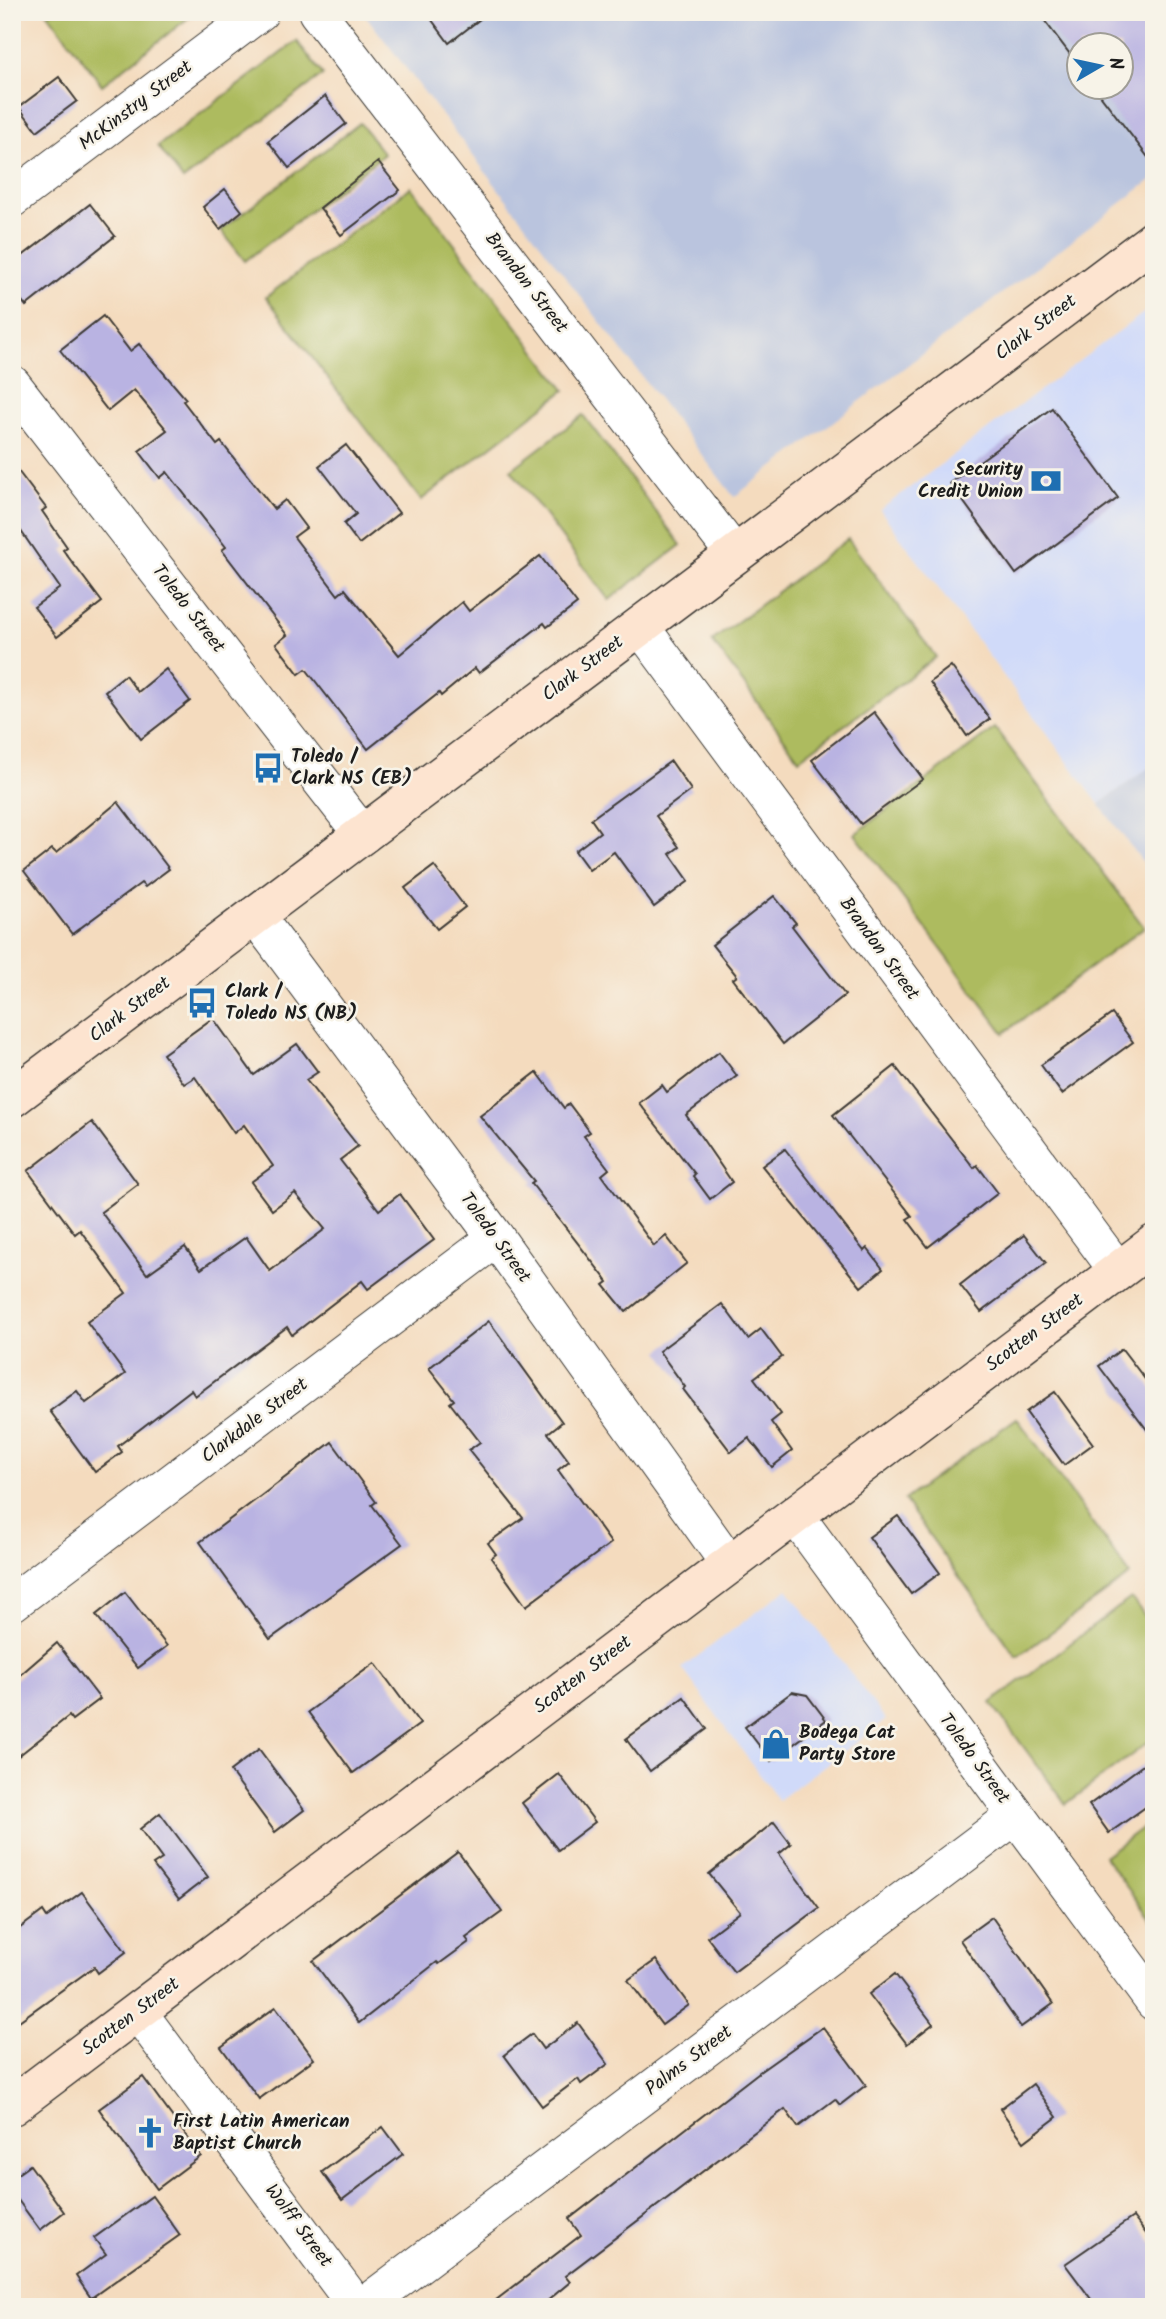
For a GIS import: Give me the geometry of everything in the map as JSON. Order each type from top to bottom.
[{"type":"street","name":"McKinstry Street","points":[[12,199],[260,12]]},
{"type":"street","name":"Brandon Street","points":[[317,12],[735,555]]},
{"type":"street","name":"Clark Street","points":[[12,1098],[1154,240]]},
{"type":"street","name":"Toledo Street","points":[[12,384],[363,835]]},
{"type":"street","name":"Brandon Street","points":[[640,626],[1118,1271]]},
{"type":"street","name":"Toledo Street","points":[[255,915],[496,1238],[730,1565]]},
{"type":"street","name":"Clarkdale Street","points":[[12,1603],[496,1238]]},
{"type":"street","name":"Scotten Street","points":[[12,2106],[1154,1244]]},
{"type":"street","name":"Toledo Street","points":[[795,1515],[1154,2002]]},
{"type":"street","name":"Palms Street","points":[[360,2307],[1016,1815]]},
{"type":"street","name":"Wolff Street","points":[[138,2012],[360,2307]]},
{"type":"shaded area","points":[[363,12],[1154,12],[1154,178],[734,497]]},
{"type":"shaded area","points":[[1154,305],[1154,764],[1099,804],[880,510]]},
{"type":"shaded area","points":[[1154,764],[1154,877],[1099,804]]},
{"type":"shaded area","points":[[787,1589],[886,1720],[778,1800],[682,1668]]},
{"type":"green space","points":[[47,12],[196,12],[102,85]]},
{"type":"green space","points":[[297,41],[323,75],[183,180],[158,146]]},
{"type":"green space","points":[[360,123],[384,154],[245,261],[221,230]]},
{"type":"green space","points":[[411,187],[565,390],[421,500],[266,297]]},
{"type":"green space","points":[[583,415],[681,545],[609,600],[511,470]]},
{"type":"green space","points":[[848,539],[936,657],[799,759],[712,641]]},
{"type":"green space","points":[[995,728],[1144,927],[1004,1033],[855,834]]},
{"type":"green space","points":[[1017,1418],[1130,1575],[1017,1657],[904,1500]]},
{"type":"green space","points":[[1131,1598],[1154,1628],[1154,1738],[1066,1804],[991,1703]]},
{"type":"green space","points":[[1154,1819],[1154,1924],[1104,1856]]},
{"type":"building","points":[[426,12],[489,12],[449,43]]},
{"type":"building","points":[[1038,12],[1154,12],[1154,165],[1106,102],[1134,102],[1134,32],[1064,32],[1064,46]]},
{"type":"building","points":[[59,77],[77,101],[37,131],[19,107]]},
{"type":"building","points":[[325,96],[346,124],[289,168],[268,141]]},
{"type":"building","points":[[378,162],[400,190],[341,235],[320,208]]},
{"type":"building","points":[[225,189],[242,211],[220,229],[203,207]]},
{"type":"building","points":[[90,204],[115,236],[26,306],[12,288],[12,264]]},
{"type":"building","points":[[103,316],[130,351],[139,344],[186,399],[183,401],[217,445],[221,442],[274,509],[285,500],[306,528],[294,537],[338,595],[345,589],[399,655],[462,602],[469,611],[540,556],[577,604],[547,627],[544,623],[479,673],[475,668],[368,749],[306,669],[299,674],[276,644],[287,635],[222,550],[226,547],[167,472],[160,478],[139,451],[167,430],[134,390],[108,411],[60,350]]},
{"type":"building","points":[[1052,408],[1118,498],[1016,574],[950,483]]},
{"type":"building","points":[[346,445],[399,513],[359,544],[344,524],[356,514],[319,466]]},
{"type":"building","points":[[12,463],[46,508],[42,511],[67,547],[63,550],[102,602],[57,637],[34,607],[60,588],[12,518]]},
{"type":"building","points":[[951,666],[990,719],[967,736],[930,682]]},
{"type":"building","points":[[166,669],[190,701],[141,739],[105,691],[125,675],[138,692]]},
{"type":"building","points":[[874,712],[923,779],[861,824],[812,760]]},
{"type":"building","points":[[671,761],[691,790],[656,816],[679,847],[670,854],[689,881],[654,907],[614,852],[589,870],[575,851],[600,832],[591,819]]},
{"type":"building","points":[[118,802],[169,869],[145,887],[141,883],[72,934],[24,871],[52,849],[56,853]]},
{"type":"building","points":[[434,866],[465,907],[437,929],[405,888]]},
{"type":"building","points":[[774,896],[796,923],[792,926],[845,995],[783,1044],[733,979],[737,976],[712,945]]},
{"type":"building","points":[[1112,1014],[1133,1042],[1062,1094],[1041,1065]]},
{"type":"building","points":[[213,1018],[254,1075],[297,1044],[318,1072],[306,1080],[358,1146],[340,1160],[379,1210],[400,1194],[434,1240],[368,1289],[362,1281],[292,1335],[287,1327],[195,1396],[191,1390],[118,1446],[122,1452],[95,1472],[50,1411],[77,1391],[86,1403],[125,1374],[87,1322],[126,1293],[80,1230],[75,1234],[28,1171],[92,1122],[138,1184],[101,1212],[147,1274],[185,1247],[201,1269],[246,1237],[270,1271],[325,1229],[295,1193],[272,1210],[251,1182],[273,1166],[244,1125],[234,1133],[195,1077],[184,1084],[163,1054]]},
{"type":"building","points":[[719,1052],[737,1076],[686,1115],[732,1182],[710,1199],[693,1176],[695,1174],[639,1103],[662,1085],[667,1092]]},
{"type":"building","points":[[895,1066],[974,1168],[977,1165],[998,1193],[928,1247],[907,1219],[912,1216],[833,1115]]},
{"type":"building","points":[[537,1072],[564,1108],[569,1104],[590,1132],[584,1136],[609,1169],[602,1175],[654,1246],[666,1236],[687,1263],[626,1312],[604,1285],[608,1282],[531,1183],[534,1181],[480,1116]]},
{"type":"building","points":[[785,1149],[864,1251],[867,1248],[883,1269],[861,1287],[762,1166]]},
{"type":"building","points":[[1024,1235],[1046,1263],[981,1312],[960,1285]]},
{"type":"building","points":[[722,1304],[748,1339],[761,1329],[782,1357],[754,1378],[781,1414],[771,1422],[792,1451],[772,1467],[749,1438],[731,1452],[683,1389],[685,1387],[659,1351]]},
{"type":"building","points":[[489,1321],[562,1422],[548,1433],[569,1461],[558,1470],[611,1543],[526,1606],[491,1558],[496,1554],[488,1543],[523,1518],[469,1450],[480,1442],[450,1403],[454,1400],[429,1368]]},
{"type":"building","points":[[1122,1349],[1154,1391],[1154,1439],[1099,1366]]},
{"type":"building","points":[[1055,1392],[1093,1444],[1064,1465],[1026,1412]]},
{"type":"building","points":[[332,1442],[376,1502],[372,1505],[402,1544],[270,1639],[200,1542]]},
{"type":"building","points":[[898,1516],[940,1573],[911,1594],[869,1537]]},
{"type":"building","points":[[125,1592],[167,1646],[138,1668],[96,1615]]},
{"type":"building","points":[[57,1643],[100,1699],[72,1720],[69,1716],[12,1761],[12,1682]]},
{"type":"building","points":[[375,1663],[420,1724],[353,1773],[308,1712]]},
{"type":"building","name":"Bodega Cat Party Store","points":[[792,1692],[807,1695],[826,1720],[771,1761],[745,1727]]},
{"type":"building","points":[[684,1697],[707,1729],[650,1771],[626,1739]]},
{"type":"building","points":[[259,1749],[304,1810],[275,1832],[230,1771]]},
{"type":"building","points":[[1154,1757],[1154,1801],[1109,1833],[1089,1805]]},
{"type":"building","points":[[559,1774],[595,1822],[558,1850],[522,1803]]},
{"type":"building","points":[[160,1813],[208,1877],[179,1899],[153,1865],[162,1859],[140,1829]]},
{"type":"building","points":[[774,1822],[791,1844],[779,1854],[819,1908],[734,1972],[707,1937],[740,1912],[709,1874]]},
{"type":"building","points":[[458,1852],[502,1912],[466,1938],[469,1942],[439,1964],[437,1962],[359,2023],[313,1961]]},
{"type":"building","points":[[82,1892],[126,1952],[98,1973],[94,1967],[12,2026],[12,1934],[43,1911],[47,1917]]},
{"type":"building","points":[[992,1917],[1053,2004],[1021,2027],[960,1940]]},
{"type":"building","points":[[656,1960],[689,2005],[662,2025],[628,1980]]},
{"type":"building","points":[[895,1974],[933,2024],[907,2044],[869,1994]]},
{"type":"building","points":[[276,2007],[314,2059],[259,2099],[221,2047]]},
{"type":"building","points":[[578,2023],[608,2064],[581,2084],[578,2079],[542,2106],[504,2055],[532,2034],[543,2049]]},
{"type":"building","points":[[823,2027],[866,2085],[840,2105],[835,2099],[798,2127],[785,2109],[565,2276],[570,2282],[540,2307],[487,2307],[581,2235],[569,2219],[758,2073]]},
{"type":"building","name":"First Latin American Baptist Church","points":[[143,2077],[201,2156],[157,2189],[99,2109]]},
{"type":"building","points":[[1033,2084],[1057,2117],[1024,2142],[1000,2109]]},
{"type":"building","points":[[383,2127],[403,2154],[342,2200],[322,2172]]},
{"type":"building","points":[[30,2165],[64,2212],[40,2230],[12,2192],[12,2178]]},
{"type":"building","points":[[152,2196],[180,2235],[91,2298],[76,2276],[106,2254],[94,2238]]},
{"type":"building","points":[[1133,2217],[1154,2244],[1154,2307],[1097,2307],[1065,2264]]},
{"type":"place","name":"Security Credit Union","points":[[1046,481]]},
{"type":"place","name":"Toledo / Clark NS (EB)","points":[[268,768]]},
{"type":"place","name":"Clark / Toledo NS (NB)","points":[[202,1003]]},
{"type":"place","name":"Bodega Cat Party Store","points":[[776,1744]]},
{"type":"place","name":"First Latin American Baptist Church","points":[[150,2133]]}]
